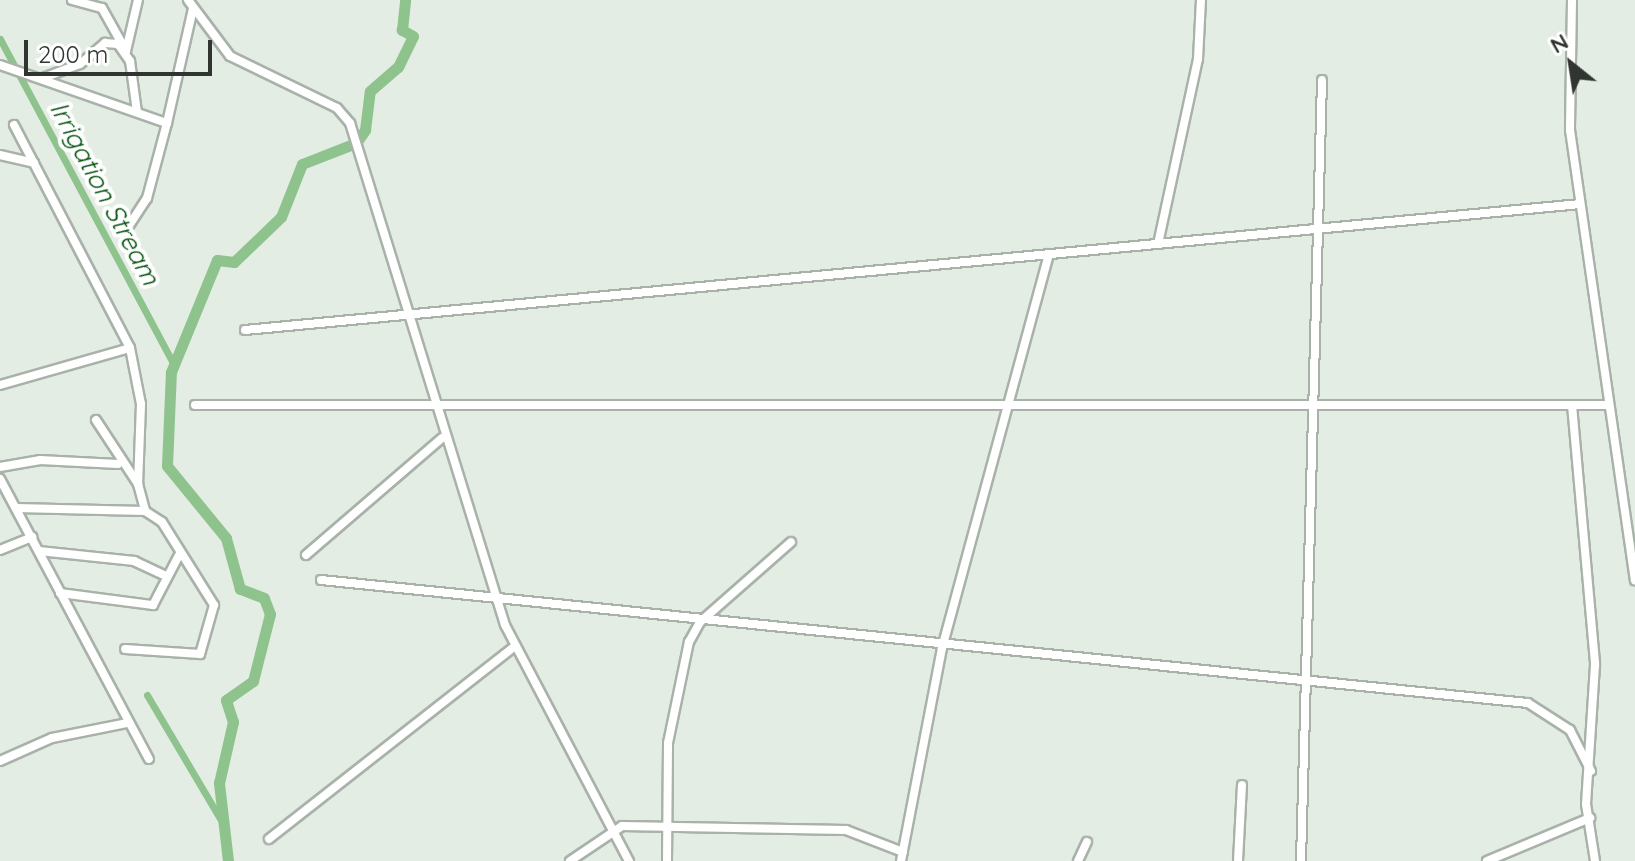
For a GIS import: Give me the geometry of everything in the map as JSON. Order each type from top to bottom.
[{"type":"street","points":[[72,0],[102,8],[126,51],[137,112]]},
{"type":"street","points":[[126,51],[138,0]]},
{"type":"street","points":[[1158,244],[1198,59],[1201,0]]},
{"type":"street","points":[[1572,0],[1570,130],[1635,580]]},
{"type":"street","points":[[129,226],[147,198],[167,123],[190,4]]},
{"type":"street","points":[[190,4],[230,56],[337,108],[350,123],[442,438],[497,600],[515,646],[608,831],[629,861]]},
{"type":"street","points":[[40,79],[80,64],[105,43],[126,51]]},
{"type":"street","points":[[0,65],[167,123]]},
{"type":"street","points":[[1301,861],[1303,683],[1321,229],[1322,80]]},
{"type":"street","points":[[14,125],[130,348],[141,404],[138,484],[145,511]]},
{"type":"street","points":[[0,155],[34,163]]},
{"type":"street","points":[[245,330],[1580,204]]},
{"type":"street","points":[[570,861],[608,831],[667,829],[846,830],[902,856],[942,648],[1049,254]]},
{"type":"street","points":[[0,385],[130,348]]},
{"type":"street","points":[[195,405],[434,410],[1608,405]]},
{"type":"street","points":[[1572,405],[1595,665],[1590,818],[1595,861]]},
{"type":"street","points":[[96,420],[118,464],[138,484]]},
{"type":"street","points":[[306,555],[442,438]]},
{"type":"street","points":[[0,467],[40,460],[118,464]]},
{"type":"street","points":[[0,479],[127,723],[149,759]]},
{"type":"street","points":[[0,498],[14,504],[145,511],[162,522],[179,555],[212,593],[205,648],[196,656],[125,649]]},
{"type":"street","points":[[0,550],[32,537]]},
{"type":"street","points":[[667,861],[668,743],[689,642],[700,622],[791,542]]},
{"type":"street","points":[[39,551],[134,561],[166,576]]},
{"type":"street","points":[[60,593],[142,607],[153,605],[179,555]]},
{"type":"street","points":[[321,580],[942,648],[1528,703],[1570,730],[1591,771]]},
{"type":"street","points":[[269,839],[515,646]]},
{"type":"street","points":[[0,761],[52,738],[127,723]]},
{"type":"street","points":[[1238,861],[1242,785]]},
{"type":"street","points":[[1487,861],[1590,818]]},
{"type":"street","points":[[1078,861],[1087,842]]},
{"type":"waterway","points":[[228,861],[219,783],[233,722],[226,700],[253,681],[270,614],[264,598],[240,589],[226,538],[167,466],[171,372],[217,260],[234,262],[281,217],[302,164],[356,143],[365,130],[370,91],[398,67],[413,36],[402,30],[405,0]]},
{"type":"waterway","name":"Irrigation Stream","points":[[0,39],[174,365]]},
{"type":"waterway","points":[[147,695],[225,827]]}]
